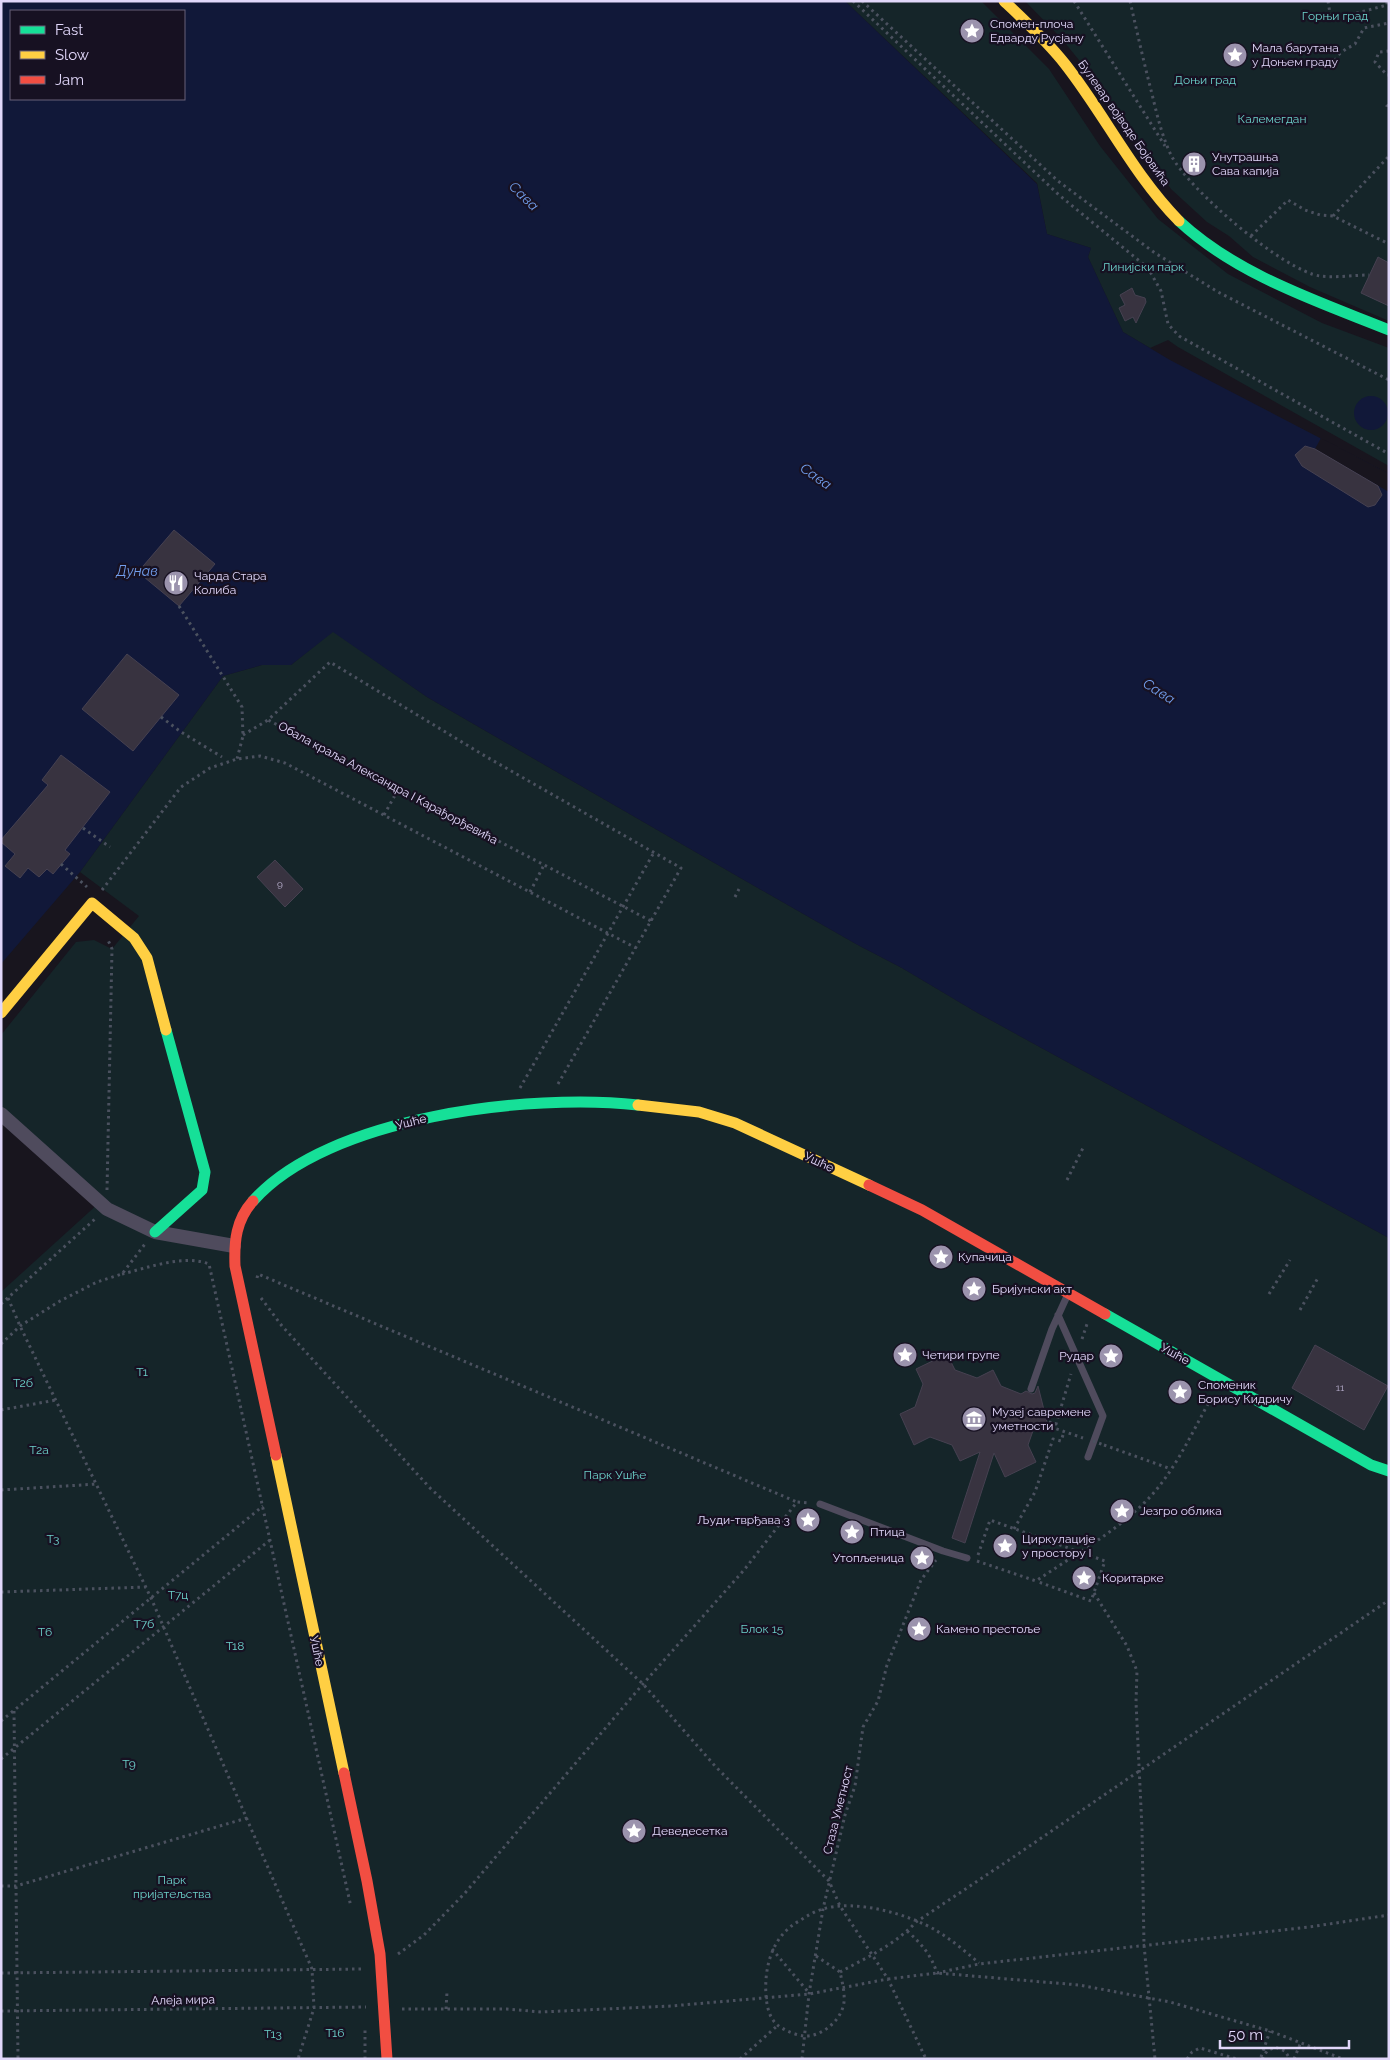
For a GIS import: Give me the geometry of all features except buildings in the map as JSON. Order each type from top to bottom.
[{"type":"street","name":"Булевар војводе Бојовића","points":[[1004,1],[1046,41],[1066,65],[1135,167],[1177,219],[1195,236],[1218,253],[1246,268],[1302,295],[1389,330]]},
{"type":"street","points":[[1,1013],[92,903],[134,938],[148,958],[206,1172],[202,1190],[155,1232]]},
{"type":"street","name":"Ушће","points":[[387,2059],[385,2009],[378,1944],[367,1881],[236,1280],[234,1246],[237,1228],[246,1209],[261,1192],[308,1158],[378,1130],[437,1116],[483,1108],[548,1102],[612,1102],[702,1112],[735,1123],[922,1210],[1371,1465],[1389,1471]]},
{"type":"street","points":[[1,1114],[107,1209],[155,1232],[234,1246]]},
{"type":"lane","points":[[1031,1389],[1058,1314],[1068,1294]]},
{"type":"lane","points":[[1058,1314],[1103,1416],[1088,1457]]},
{"type":"lane","points":[[820,1504],[943,1551],[967,1558]]},
{"type":"path","points":[[853,1],[1059,195],[1148,268],[1162,290],[1168,324],[1179,336],[1389,454]]},
{"type":"path","points":[[862,1],[1058,181],[1155,253],[1218,292],[1389,380]]},
{"type":"path","points":[[1074,1],[1172,158],[1202,195],[1251,236],[1292,265],[1319,276],[1369,275]]},
{"type":"path","points":[[1130,1],[1160,130],[1172,158]]},
{"type":"path","points":[[1328,1],[1331,20],[1386,5],[1387,1]]},
{"type":"path","points":[[1332,66],[1338,55],[1355,44],[1364,28],[1389,23]]},
{"type":"path","points":[[1389,51],[1379,52],[1375,62],[1386,75],[1389,75]]},
{"type":"path","points":[[1333,216],[1389,156]]},
{"type":"path","points":[[1251,236],[1288,200],[1312,212],[1333,216],[1389,244]]},
{"type":"path","points":[[179,606],[242,707],[243,736],[237,759]]},
{"type":"path","name":"Обала краља Александра I Карађорђевића","points":[[330,662],[653,854],[681,868],[651,921],[268,720],[330,662]]},
{"type":"path","points":[[161,716],[181,732],[222,757]]},
{"type":"path","points":[[243,736],[268,720]]},
{"type":"path","points":[[92,903],[181,787],[210,768],[237,759],[260,756],[285,763],[636,948]]},
{"type":"path","points":[[384,815],[399,788]]},
{"type":"path","points":[[83,828],[110,847]]},
{"type":"path","points":[[510,1105],[653,854]]},
{"type":"path","points":[[61,864],[76,877]]},
{"type":"path","points":[[530,892],[544,865]]},
{"type":"path","points":[[735,897],[739,889]]},
{"type":"path","points":[[548,1102],[651,921]]},
{"type":"path","points":[[1,1304],[107,1209],[112,949],[104,931]]},
{"type":"path","points":[[1067,1180],[1083,1148]]},
{"type":"path","points":[[122,1274],[155,1232]]},
{"type":"path","points":[[1,1344],[20,1326],[60,1301],[97,1282],[122,1274],[183,1260],[198,1260],[209,1264],[353,1914]]},
{"type":"path","points":[[1269,1294],[1290,1260]]},
{"type":"path","points":[[257,1283],[258,1274],[798,1502],[820,1504]]},
{"type":"path","points":[[1300,1310],[1319,1276]]},
{"type":"path","points":[[256,1292],[282,1326],[430,1488],[643,1684],[715,1766],[829,1881],[840,1906],[888,1979],[926,2059]]},
{"type":"path","points":[[8,1298],[151,1598],[312,1969],[314,2008],[298,2059]]},
{"type":"path","points":[[1036,1581],[1118,1525],[1148,1499],[1171,1469],[1221,1380]]},
{"type":"path","points":[[1,1410],[56,1400]]},
{"type":"path","points":[[1056,1424],[1049,1422],[1048,1426],[1084,1439]]},
{"type":"path","points":[[1014,1529],[1035,1492],[1053,1439],[1061,1441],[1062,1432]]},
{"type":"path","points":[[1093,1441],[1171,1469]]},
{"type":"path","points":[[1,1490],[97,1484]]},
{"type":"path","points":[[380,1967],[424,1935],[465,1893],[643,1684],[744,1570],[798,1502]]},
{"type":"path","points":[[1,1721],[263,1506]]},
{"type":"path","points":[[990,1520],[1014,1529],[1105,1561],[1091,1601],[976,1561],[990,1520]]},
{"type":"path","points":[[1,1759],[270,1540]]},
{"type":"path","name":"Стаза Уметност","points":[[802,2059],[809,1994],[823,1909],[845,1814],[855,1786],[863,1726],[878,1701],[886,1665],[922,1580],[943,1551]]},
{"type":"path","points":[[1,1592],[146,1587]]},
{"type":"path","points":[[1094,1593],[1127,1646],[1138,1672],[1136,1702],[1144,1945],[1156,2059]]},
{"type":"path","points":[[840,1972],[872,1955],[907,1931],[916,1922],[1389,1600]]},
{"type":"path","points":[[14,1711],[18,2059]]},
{"type":"path","points":[[1,1886],[16,1886],[247,1818]]},
{"type":"path","points":[[815,1956],[840,1972],[844,2002],[840,2016],[832,2025],[804,2036],[777,2026],[767,2006],[766,1976],[772,1949],[781,1936],[793,1924],[823,1909],[840,1906],[868,1907],[916,1922],[941,1934],[979,1964]]},
{"type":"path","points":[[937,1973],[979,1964],[1309,1927],[1389,1915]]},
{"type":"path","points":[[907,1931],[923,1945],[933,1960],[937,1973]]},
{"type":"path","points":[[772,1949],[809,1994]]},
{"type":"path","points":[[363,1960],[365,1977]]},
{"type":"path","points":[[1,1973],[365,1969]]},
{"type":"path","points":[[937,1973],[1079,1985],[1170,2002],[1270,2031],[1344,2059]]},
{"type":"path","name":"Алеја мира","points":[[1,2011],[365,2007],[385,2009],[506,2009],[541,2012],[671,2006],[766,1996],[809,1994],[888,1979],[937,1973]]},
{"type":"path","points":[[446,2009],[447,1992]]},
{"type":"path","points":[[365,2000],[365,2016]]},
{"type":"path","points":[[365,2024],[365,2059]]},
{"type":"path","points":[[740,2059],[777,2026]]},
{"type":"path","points":[[1261,2059],[1270,2031]]},
{"type":"path","points":[[1294,2059],[1300,2042]]},
{"type":"path","points":[[1261,2059],[1267,2051],[1275,2047],[1285,2051],[1290,2059]]},
{"type":"path","points":[[1187,2059],[1192,2052],[1200,2048],[1225,2057],[1237,2059]]},
{"type":"green space","name":"Линијски парк","points":[[845,1],[981,1],[1049,69],[1100,146],[1158,219],[1228,274],[1322,323],[1389,348],[1389,466],[1168,340],[1150,348],[1123,332],[1088,257],[1091,248],[1047,234],[1037,183]]},
{"type":"green space","name":"Калемегдан","points":[[1025,1],[1389,1],[1389,321],[1310,287],[1253,257],[1229,236],[1207,222],[1171,189],[1092,76],[1061,38]]},
{"type":"green space","name":"Парк Ушће","points":[[333,631],[427,697],[744,880],[902,968],[976,1012],[1389,1238],[1389,2059],[1,2059],[1,1292],[99,1203],[1,1123],[1,1035],[76,942],[94,940],[112,949],[139,916],[80,872],[223,676],[262,665],[291,665]]},
{"type":"water","points":[[1,1],[845,1],[1037,184],[1047,234],[1091,248],[1088,257],[1123,332],[1170,360],[1389,474],[1389,1238],[976,1012],[902,968],[744,880],[427,697],[333,632],[291,665],[262,665],[223,676],[80,872],[1,964]]},
{"type":"water","points":[[1371,396],[1378,397],[1383,401],[1387,406],[1387,420],[1383,425],[1378,429],[1371,430],[1364,429],[1359,425],[1355,420],[1354,413],[1355,406],[1359,401],[1364,397]]},
{"type":"pier","points":[[1321,438],[1389,474],[1389,492],[1315,449]]},
{"type":"traffic: fast","points":[[1179,221],[1226,257],[1252,272],[1306,297],[1389,330]]},
{"type":"traffic: fast","points":[[155,1232],[202,1190],[205,1172],[166,1030]]},
{"type":"traffic: fast","points":[[253,1201],[287,1172],[330,1148],[380,1130],[434,1117],[489,1108],[543,1103],[594,1102],[638,1105]]},
{"type":"traffic: fast","points":[[1105,1314],[1371,1465],[1389,1471]]},
{"type":"traffic: slow","points":[[1004,1],[1043,39],[1065,64],[1147,184],[1179,221]]},
{"type":"traffic: slow","points":[[1,1013],[92,903],[134,938],[147,958],[166,1030]]},
{"type":"traffic: slow","points":[[638,1105],[699,1112],[735,1123],[869,1185]]},
{"type":"traffic: slow","points":[[276,1455],[344,1773]]},
{"type":"traffic: jam","points":[[869,1185],[922,1210],[1105,1314]]},
{"type":"traffic: jam","points":[[253,1201],[247,1208],[237,1231],[235,1266],[276,1455]]},
{"type":"traffic: jam","points":[[344,1773],[380,1954],[387,2059]]},
{"type":"place","name":"Спомен-плоча Едварду Русјану","points":[[972,31]]},
{"type":"place","name":"Мала барутана у Доњем граду","points":[[1235,55]]},
{"type":"place","name":"Унутрашња Сава капија","points":[[1194,164]]},
{"type":"place","name":"Чарда Стара Колиба","points":[[176,583]]},
{"type":"place","name":"Купачица","points":[[941,1257]]},
{"type":"place","name":"Бријунски акт","points":[[974,1289]]},
{"type":"place","name":"Четири групе","points":[[905,1355]]},
{"type":"place","name":"Рудар","points":[[1111,1356]]},
{"type":"place","name":"Споменик Борису Кидричу","points":[[1180,1392]]},
{"type":"place","name":"Музеј савремене уметности","points":[[974,1419]]},
{"type":"place","name":"Језгро облика","points":[[1122,1511]]},
{"type":"place","name":"Људи-тврђава 3","points":[[808,1520]]},
{"type":"place","name":"Птица","points":[[852,1532]]},
{"type":"place","name":"Циркулације у простору I","points":[[1005,1546]]},
{"type":"place","name":"Утопљеница","points":[[922,1558]]},
{"type":"place","name":"Коритарке","points":[[1084,1578]]},
{"type":"place","name":"Камено престоље","points":[[919,1629]]},
{"type":"place","name":"Деведесетка","points":[[634,1831]]},
{"type":"park label","name":"Горњи град","points":[[1335,16]]},
{"type":"park label","name":"Доњи град","points":[[1205,80]]},
{"type":"park label","name":"Т1","points":[[142,1372]]},
{"type":"park label","name":"Т2б","points":[[23,1383]]},
{"type":"park label","name":"Т2а","points":[[39,1450]]},
{"type":"park label","name":"Т3","points":[[53,1539]]},
{"type":"park label","name":"Т7ц","points":[[178,1595]]},
{"type":"park label","name":"Т7б","points":[[144,1624]]},
{"type":"park label","name":"Блок 15","points":[[762,1629]]},
{"type":"park label","name":"Т6","points":[[45,1632]]},
{"type":"park label","name":"Т18","points":[[235,1646]]},
{"type":"park label","name":"Т9","points":[[129,1764]]},
{"type":"park label","name":"Парк пријатељства","points":[[172,1887]]},
{"type":"park label","name":"Т16","points":[[335,2033]]},
{"type":"park label","name":"Т13","points":[[273,2034]]},
{"type":"water label","name":"Сава","points":[[524,196]]},
{"type":"water label","name":"Сава","points":[[816,476]]},
{"type":"water label","name":"Дунав","points":[[137,571]]},
{"type":"water label","name":"Сава","points":[[1159,691]]}]
